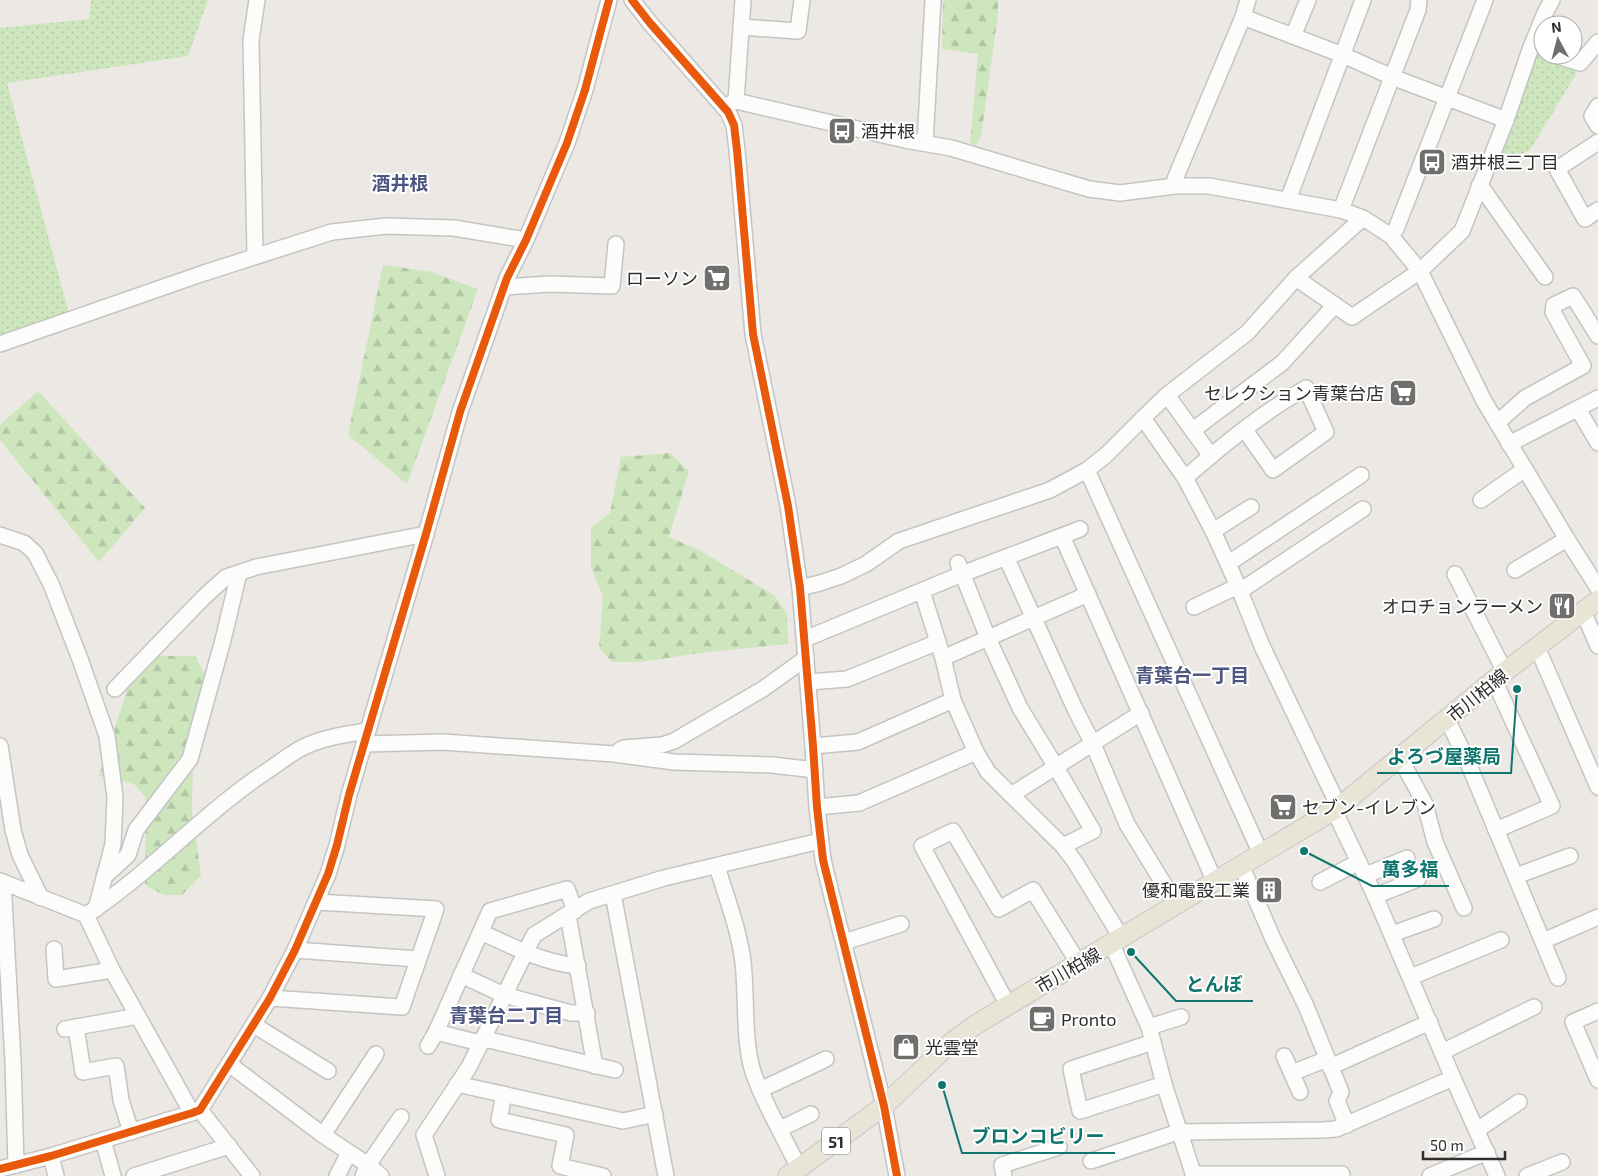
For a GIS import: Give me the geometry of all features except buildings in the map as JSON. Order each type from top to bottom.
[{"type":"main road","name":"市川柏線","points":[[793,1172],[884,1106],[948,1045],[975,1026],[1337,809],[1499,676],[1591,606]]},
{"type":"street","points":[[255,256],[250,40],[257,0]]},
{"type":"street","points":[[0,1169],[51,1156],[196,1112],[229,1064],[270,998],[295,950],[328,874],[349,795],[460,412],[504,287],[567,144],[585,90],[609,0]]},
{"type":"street","points":[[632,0],[646,7],[730,104],[951,148],[1104,192],[1120,193],[1175,186],[1209,186],[1341,210],[1363,218],[1391,236],[1420,271],[1484,401],[1598,588]]},
{"type":"street","points":[[742,0],[741,27],[730,104],[737,150],[753,334],[788,506],[800,588],[817,807],[823,860],[884,1106],[896,1176]]},
{"type":"street","points":[[741,27],[798,31],[802,0]]},
{"type":"street","points":[[925,143],[933,0]]},
{"type":"street","points":[[1175,186],[1175,179],[1243,17],[1248,0]]},
{"type":"street","points":[[1293,36],[1308,0]]},
{"type":"street","points":[[1288,200],[1363,0]]},
{"type":"street","points":[[1341,210],[1418,10],[1419,0]]},
{"type":"street","points":[[1391,236],[1396,229],[1485,0]]},
{"type":"street","points":[[1545,15],[1552,0]]},
{"type":"street","points":[[1243,17],[1343,55],[1392,77],[1506,120]]},
{"type":"street","points":[[1583,60],[1598,42]]},
{"type":"street","points":[[1296,278],[1352,317],[1420,271],[1462,231],[1533,58]]},
{"type":"street","points":[[1598,106],[1592,116],[1598,126]]},
{"type":"street","points":[[1598,142],[1557,169],[1585,219],[1598,210]]},
{"type":"street","points":[[1479,186],[1531,247],[1545,278]]},
{"type":"street","points":[[800,588],[841,576],[866,564],[899,541],[1050,490],[1087,470],[1106,455],[1167,395],[1247,333],[1296,278],[1363,218]]},
{"type":"street","points":[[0,344],[255,256],[332,232],[386,226],[454,228],[526,240]]},
{"type":"street","points":[[504,287],[550,284],[612,286],[616,244]]},
{"type":"street","points":[[1497,423],[1525,398],[1583,366],[1553,312],[1554,305],[1573,296],[1598,336]]},
{"type":"street","points":[[1193,430],[1282,363],[1335,305]]},
{"type":"street","points":[[1185,478],[1211,456],[1284,400],[1306,388],[1326,432],[1273,470],[1245,430]]},
{"type":"street","points":[[1167,395],[1211,456]]},
{"type":"street","points":[[1509,444],[1598,398]]},
{"type":"street","points":[[1578,409],[1598,443]]},
{"type":"street","points":[[1142,418],[1185,478],[1229,564],[1262,646],[1337,809],[1362,869],[1376,896],[1453,1078],[1497,1176]]},
{"type":"street","points":[[1481,500],[1525,469]]},
{"type":"street","points":[[1087,470],[1261,854]]},
{"type":"street","points":[[1229,564],[1361,475]]},
{"type":"street","points":[[1213,531],[1251,507]]},
{"type":"street","points":[[1194,607],[1239,588],[1363,508]]},
{"type":"street","points":[[805,639],[922,591],[960,569],[1006,557],[1080,529]]},
{"type":"street","points":[[115,689],[203,598],[226,577],[256,567],[426,534]]},
{"type":"street","points":[[0,535],[24,543],[35,553],[51,584],[77,650],[107,736],[115,797],[112,844],[104,878],[91,912],[112,970],[196,1112],[229,1146],[252,1176]]},
{"type":"street","points":[[1062,536],[1215,882]]},
{"type":"street","points":[[1515,570],[1567,539]]},
{"type":"street","points":[[1006,557],[1075,709],[1093,744],[1127,824],[1176,904]]},
{"type":"street","points":[[960,569],[988,638],[1020,708],[1093,831],[1063,846]]},
{"type":"street","points":[[104,878],[128,855],[136,830],[190,759],[223,640],[239,573]]},
{"type":"street","points":[[1455,574],[1552,806],[1496,830]]},
{"type":"street","points":[[922,591],[943,658],[953,700],[976,752],[988,772],[1063,846],[1075,862],[1116,941],[1151,1034],[1178,1132],[1193,1175],[1342,1174]]},
{"type":"street","points":[[943,658],[1088,594]]},
{"type":"street","points":[[1591,606],[1598,646]]},
{"type":"street","points":[[808,682],[847,678],[938,642]]},
{"type":"street","points":[[1537,647],[1598,787]]},
{"type":"street","points":[[614,754],[624,748],[662,745],[674,741],[763,689],[806,658]]},
{"type":"street","points":[[813,746],[858,742],[953,700]]},
{"type":"street","points":[[1011,795],[1141,713]]},
{"type":"street","points":[[1447,719],[1466,758],[1558,978]]},
{"type":"street","points":[[91,912],[123,889],[227,800],[259,776],[307,745],[337,735],[614,754],[674,762],[772,765],[815,770]]},
{"type":"street","points":[[0,746],[6,827],[42,898]]},
{"type":"street","points":[[817,807],[860,803],[976,752]]},
{"type":"street","points":[[1400,758],[1425,804],[1436,842],[1464,908]]},
{"type":"street","points":[[1008,1005],[922,846],[953,831],[998,909],[1033,890],[1078,964]]},
{"type":"street","points":[[432,1172],[424,1135],[469,1067],[534,935],[590,902],[613,894],[664,878],[820,841]]},
{"type":"street","points":[[1516,876],[1570,856]]},
{"type":"street","points":[[1320,882],[1407,858]]},
{"type":"street","points":[[1241,865],[1274,941],[1306,1006],[1341,1092],[1337,1101],[1347,1125]]},
{"type":"street","points":[[717,866],[741,953],[749,1047],[753,1070],[760,1090],[780,1129],[793,1172]]},
{"type":"street","points":[[1376,896],[1418,878]]},
{"type":"street","points":[[16,1165],[6,1062],[1,882],[42,898],[91,912]]},
{"type":"street","points":[[428,1046],[490,911],[567,889],[595,1066]]},
{"type":"street","points":[[613,894],[666,1176]]},
{"type":"street","points":[[270,998],[402,1007],[436,909],[317,902]]},
{"type":"street","points":[[1392,934],[1434,918]]},
{"type":"street","points":[[1543,942],[1596,922]]},
{"type":"street","points":[[844,942],[901,924]]},
{"type":"street","points":[[481,932],[524,952],[578,966]]},
{"type":"street","points":[[1411,977],[1501,940]]},
{"type":"street","points":[[54,949],[56,979],[112,970]]},
{"type":"street","points":[[295,950],[418,959]]},
{"type":"street","points":[[461,975],[504,995],[572,1012],[587,1013]]},
{"type":"street","points":[[1442,1052],[1534,1007]]},
{"type":"street","points":[[1598,1011],[1572,1022],[1593,1055],[1598,1080]]},
{"type":"street","points":[[132,1132],[121,1100],[116,1066],[83,1072],[70,1028],[138,1016]]},
{"type":"street","points":[[1164,1084],[1080,1111],[1071,1069],[1151,1034],[1181,1017]]},
{"type":"street","points":[[1292,1073],[1329,1063],[1430,1022]]},
{"type":"street","points":[[254,1024],[328,1071]]},
{"type":"street","points":[[436,1032],[476,1042],[489,1040],[615,1070]]},
{"type":"street","points":[[323,1135],[376,1054]]},
{"type":"street","points":[[1284,1056],[1300,1092]]},
{"type":"street","points":[[760,1090],[826,1059]]},
{"type":"street","points":[[229,1064],[323,1135],[349,1152],[366,1170],[381,1176]]},
{"type":"street","points":[[1091,1161],[1178,1132],[1336,1129],[1453,1078]]},
{"type":"street","points":[[458,1084],[623,1120],[654,1114]]},
{"type":"street","points":[[504,1094],[499,1120],[566,1135],[560,1166],[603,1176]]},
{"type":"street","points":[[1477,1130],[1519,1102]]},
{"type":"street","points":[[780,1129],[811,1114]]},
{"type":"street","points":[[366,1170],[401,1117]]},
{"type":"street","points":[[103,1140],[113,1176]]},
{"type":"street","points":[[134,1176],[229,1146]]},
{"type":"street","points":[[1004,1176],[1002,1165],[1059,1148]]},
{"type":"street","points":[[337,1176],[349,1152]]},
{"type":"street","points":[[1430,1176],[1487,1152]]},
{"type":"street","points":[[51,1156],[56,1176]]},
{"type":"street","points":[[1526,1176],[1562,1162]]},
{"type":"green space","points":[[91,0],[208,0],[188,56],[7,83],[69,314],[0,337],[0,28],[89,19]]},
{"type":"green space","points":[[943,0],[998,0],[998,14],[981,137],[976,145],[970,144],[978,54],[942,49]]},
{"type":"green space","points":[[1533,61],[1533,65],[1564,65],[1578,71],[1530,150],[1492,168]]},
{"type":"green space","points":[[383,265],[431,272],[478,289],[407,484],[348,435]]},
{"type":"green space","points":[[38,391],[145,508],[99,562],[0,440],[0,425]]},
{"type":"green space","points":[[670,453],[689,471],[669,537],[701,551],[775,596],[787,614],[788,644],[699,653],[642,662],[612,662],[599,648],[603,596],[591,567],[591,528],[610,513],[621,457]]},
{"type":"green space","points":[[158,656],[195,656],[213,690],[193,761],[192,811],[201,875],[182,895],[164,895],[145,885],[146,798],[134,784],[99,776],[134,669]]},
{"type":"cycle path","points":[[0,1169],[51,1156],[200,1110],[270,998],[295,950],[328,874],[349,795],[460,412],[507,278],[526,240],[567,143],[585,90],[609,0]]},
{"type":"cycle path","points":[[632,0],[728,112],[734,125],[753,334],[788,506],[800,588],[817,807],[823,860],[884,1106],[897,1176]]},
{"type":"place","name":"酒井根","points":[[842,131]]},
{"type":"place","name":"酒井根三丁目","points":[[1432,162]]},
{"type":"place","name":"ローソン","points":[[717,278]]},
{"type":"place","name":"セレクション青葉台店","points":[[1403,393]]},
{"type":"place","name":"オロチョンラーメン","points":[[1562,606]]},
{"type":"place","name":"よろづ屋薬局","points":[[1517,689]]},
{"type":"place","name":"セブン-イレブン","points":[[1283,807]]},
{"type":"place","name":"萬多福","points":[[1304,851]]},
{"type":"place","name":"優和電設工業","points":[[1269,890]]},
{"type":"place","name":"とんぼ","points":[[1131,952]]},
{"type":"place","name":"Pronto","points":[[1042,1019]]},
{"type":"place","name":"光雲堂","points":[[906,1047]]},
{"type":"place","name":"ブロンコビリー","points":[[942,1085]]},
{"type":"district","name":"酒井根","points":[[400,182]]},
{"type":"district","name":"青葉台一丁目","points":[[1192,674]]},
{"type":"district","name":"青葉台二丁目","points":[[506,1014]]}]
